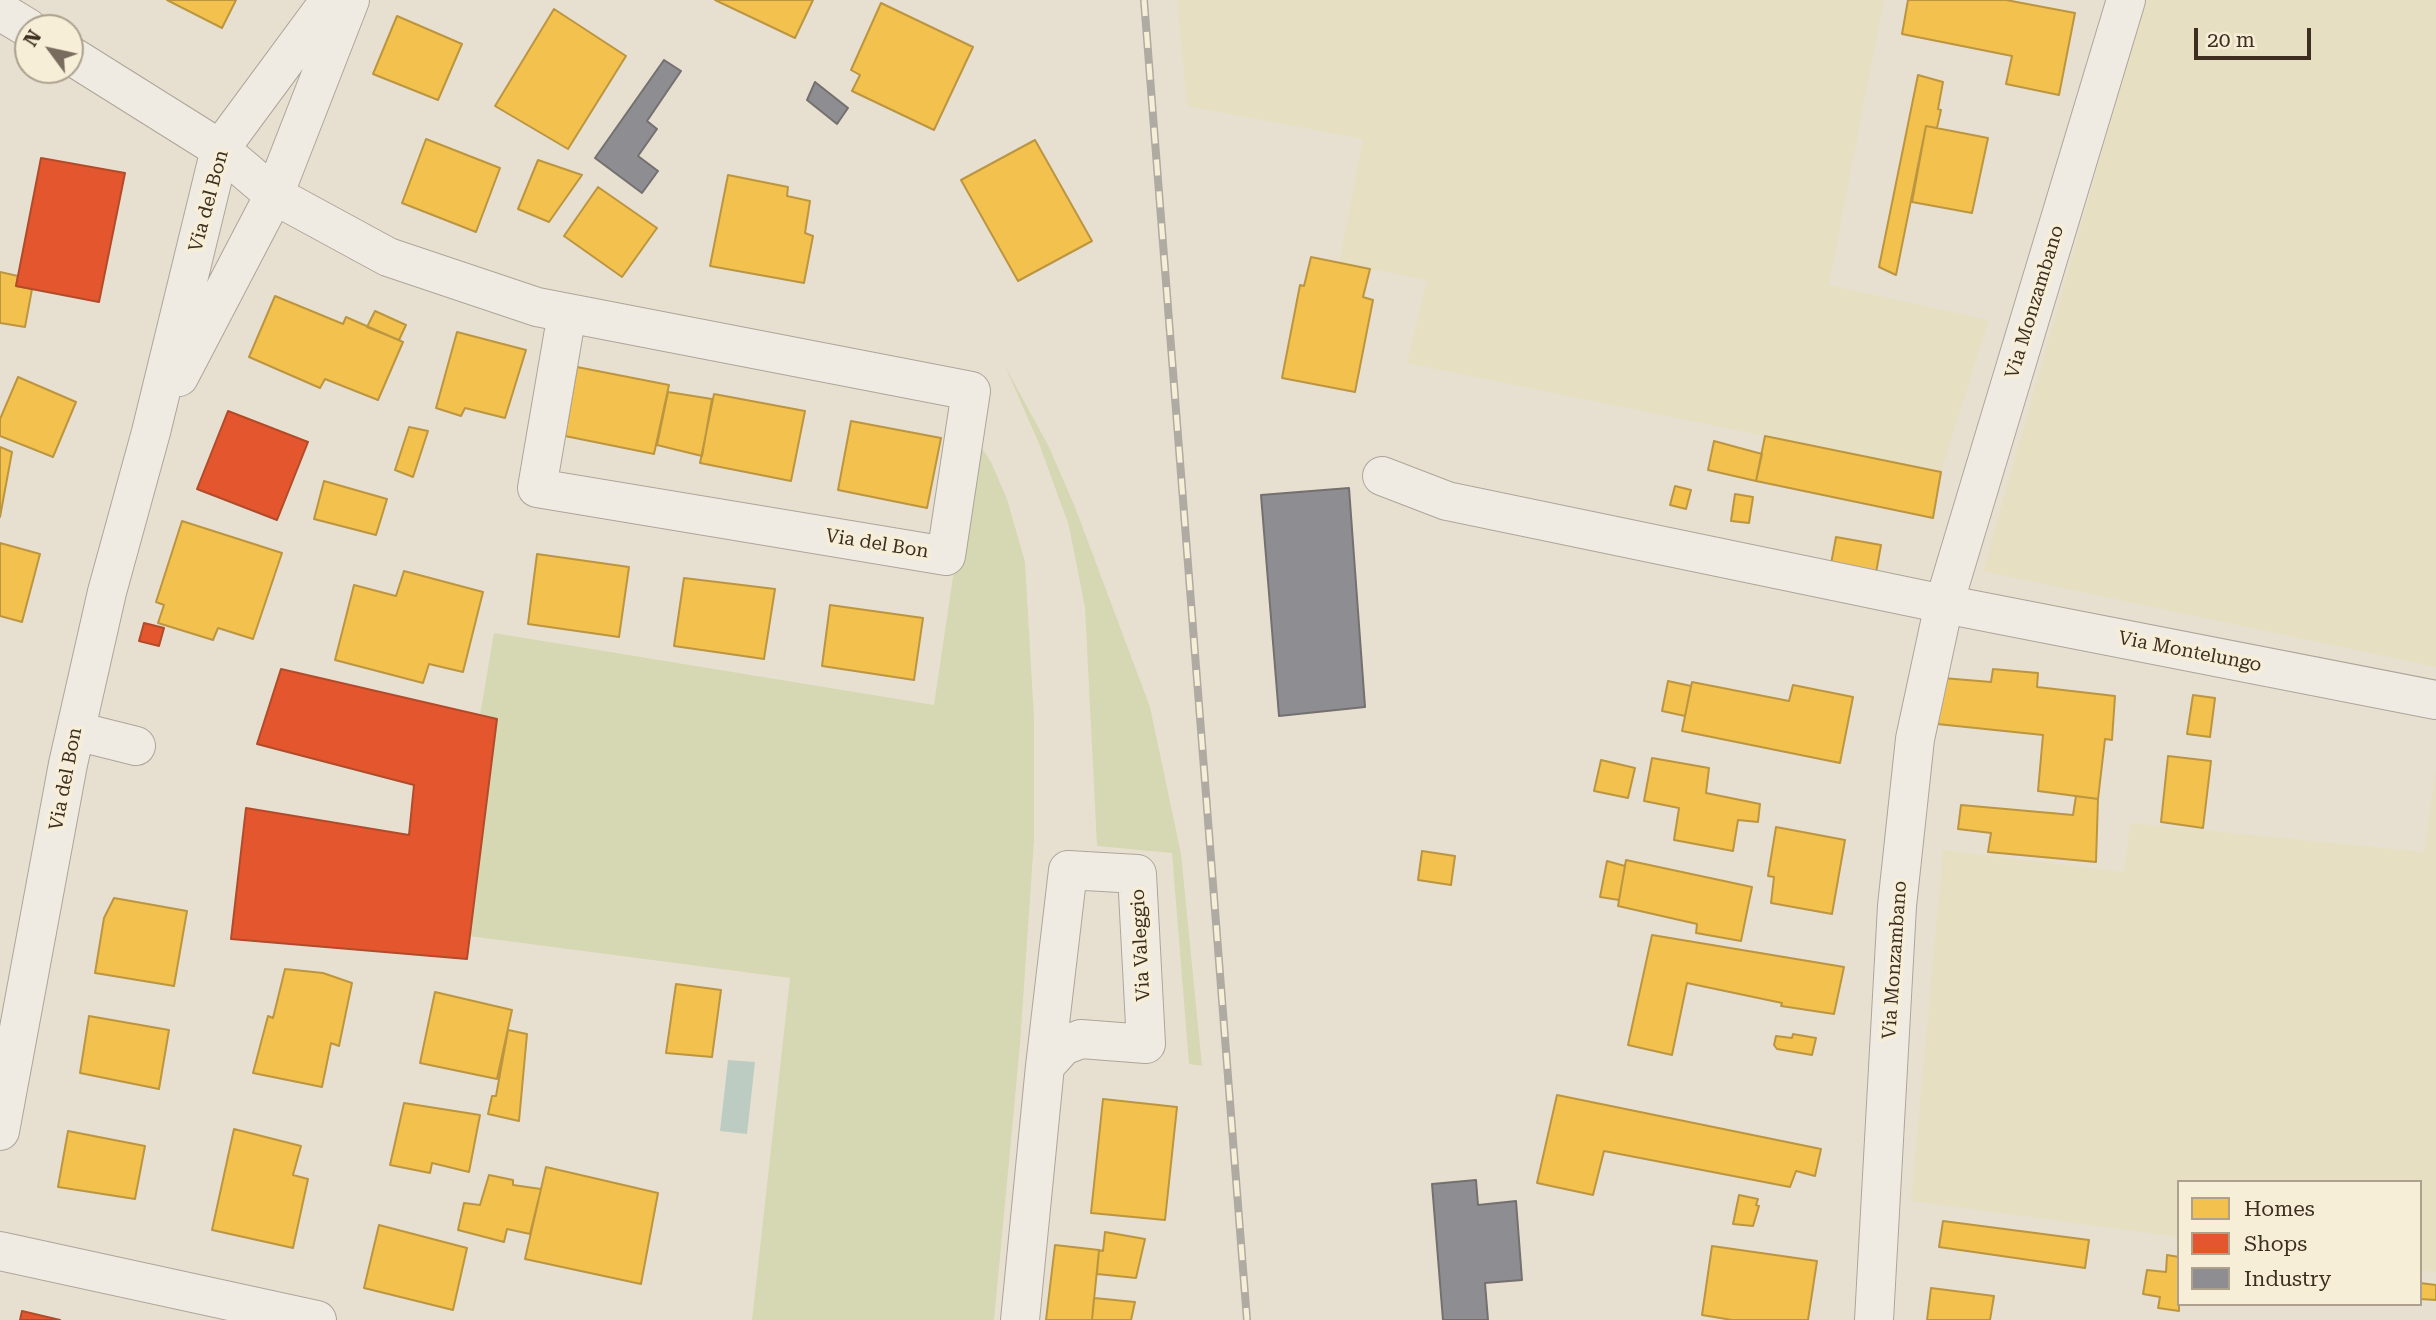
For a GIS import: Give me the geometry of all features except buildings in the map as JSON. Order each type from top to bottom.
[{"type":"street","name":"Via del Bon","points":[[0,1131],[76,730],[107,592],[151,432],[220,149],[330,0]]},
{"type":"street","name":"Via del Bon","points":[[151,432],[274,195],[350,0]]},
{"type":"street","name":"Via Monzambano","points":[[1874,1320],[1897,906],[1915,739],[1944,604],[2126,0]]},
{"type":"street","points":[[84,64],[220,149],[274,195]]},
{"type":"street","name":"Via del Bon","points":[[274,195],[388,257],[537,307],[971,391],[946,556],[537,488],[567,313]]},
{"type":"street","points":[[1382,476],[1447,501],[1944,604]]},
{"type":"street","name":"Via Montelungo","points":[[1944,604],[2436,700]]},
{"type":"street","points":[[76,730],[136,746]]},
{"type":"street","name":"Via Valeggio","points":[[1020,1320],[1045,1066],[1068,870],[1137,874],[1146,1044],[1081,1039],[1063,1045],[1045,1066]]},
{"type":"street","points":[[0,1251],[317,1320]]},
{"type":"shaded area","points":[[1177,0],[1884,0],[1829,285],[1989,320],[1941,472],[1407,363],[1427,280],[1339,263],[1363,139],[1187,106]]},
{"type":"shaded area","points":[[2145,0],[2436,0],[2436,667],[1983,571]]},
{"type":"shaded area","points":[[2436,769],[2436,1272],[2422,1270],[2422,1180],[2177,1180],[2177,1237],[1911,1201],[1943,850],[2124,872],[2130,823],[2424,852]]},
{"type":"shaded area","points":[[728,1060],[755,1062],[747,1134],[720,1131]]},
{"type":"green space","points":[[1005,366],[1049,447],[1075,507],[1150,707],[1181,854],[1202,1066],[1189,1064],[1172,853],[1097,846],[1085,608],[1069,526],[1040,446]]},
{"type":"green space","points":[[974,436],[991,462],[1007,499],[1025,562],[1034,719],[1034,840],[1020,1044],[994,1320],[752,1320],[790,978],[469,936],[497,719],[480,715],[494,633],[934,705]]},
{"type":"railway","points":[[1144,0],[1247,1320]]}]
